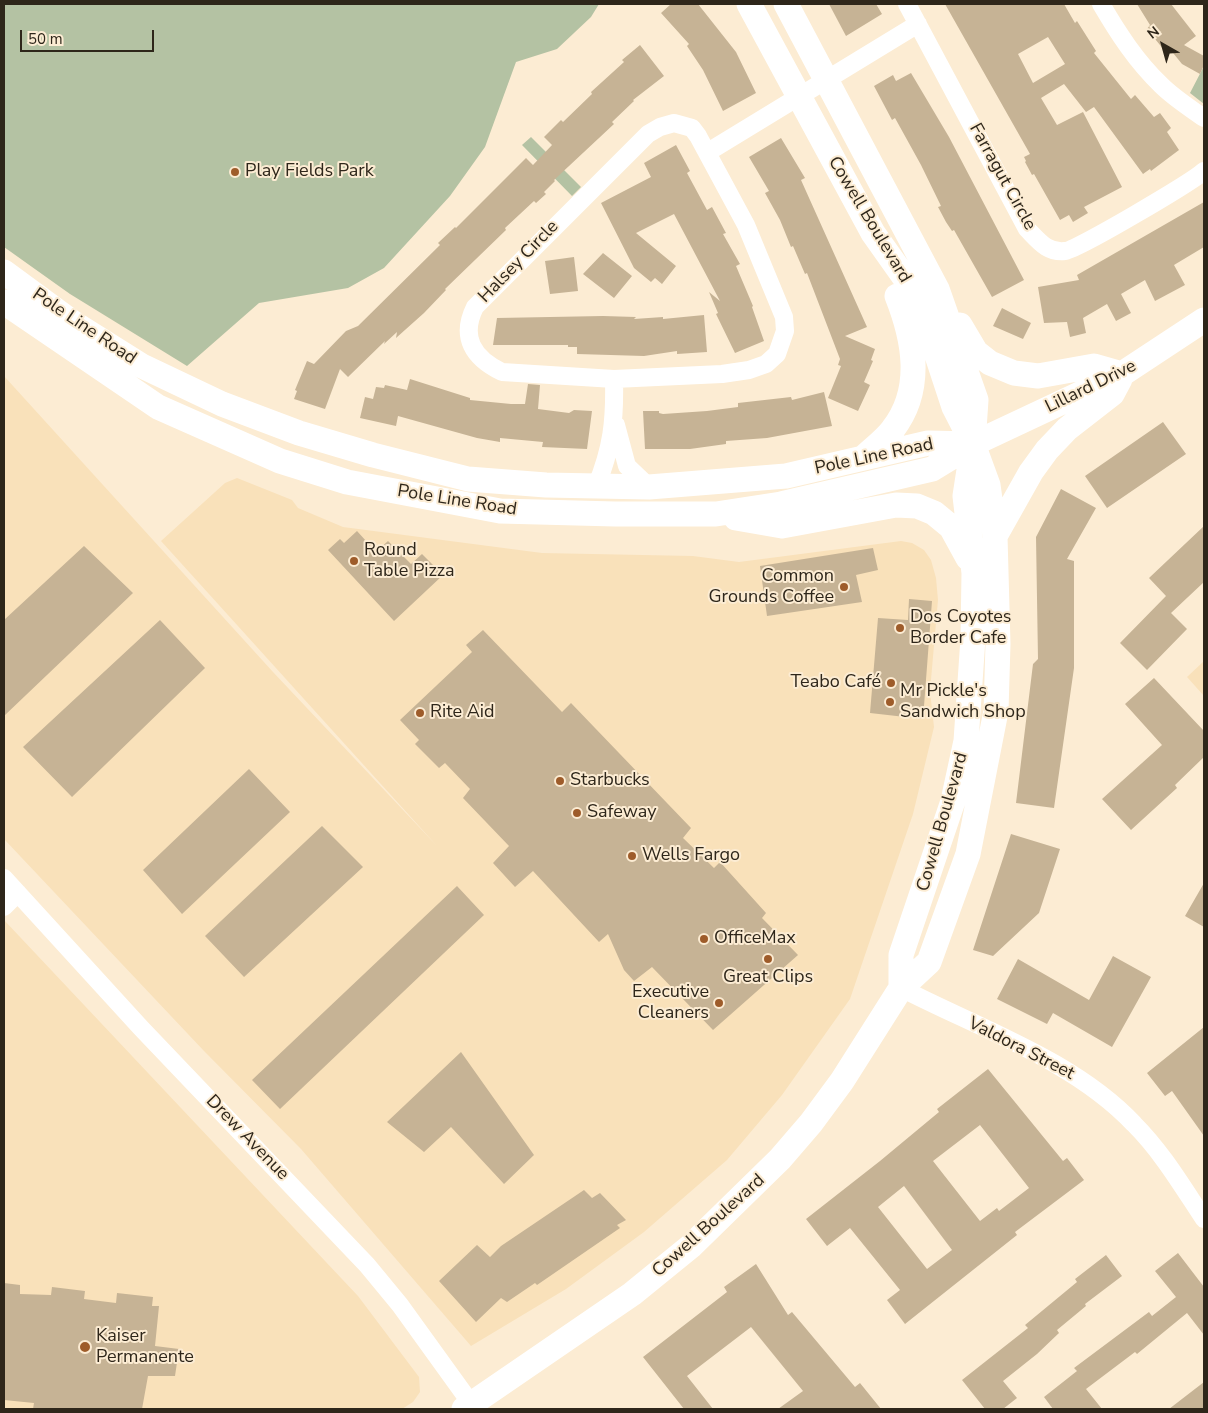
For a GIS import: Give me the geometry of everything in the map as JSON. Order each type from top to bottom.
[{"type":"main road","name":"Cowell Boulevard","points":[[470,1408],[632,1294],[691,1246],[760,1181],[822,1109],[901,988],[929,962],[968,854],[996,711],[998,644],[995,536],[988,485],[973,444],[954,407],[926,322],[907,281],[873,233],[749,4]]},
{"type":"main road","name":"Cowell Boulevard","points":[[786,4],[937,289],[976,400],[973,444],[965,496],[974,573],[973,638],[966,741],[953,801],[901,954],[901,988]]},
{"type":"main road","points":[[862,458],[893,429],[905,409],[912,387],[914,365],[909,326],[873,233]]},
{"type":"main road","name":"Pole Line Road","points":[[4,272],[72,322],[142,366],[222,404],[299,433],[373,455],[468,478],[596,487],[649,487],[786,476],[928,443],[973,444]]},
{"type":"main road","points":[[937,289],[976,352],[990,363],[1005,370],[1038,376],[1094,366],[1122,374],[1112,394],[1067,429],[1047,450],[1031,472],[995,536]]},
{"type":"main road","name":"Pole Line Road","points":[[4,302],[68,348],[175,417],[280,461],[347,482],[500,511],[716,514],[781,504],[932,469],[973,444]]},
{"type":"main road","name":"Lillard Drive","points":[[973,444],[1122,374],[1204,320]]},
{"type":"main road","points":[[716,514],[782,526],[896,505],[917,506],[934,513],[951,527],[974,573]]},
{"type":"street","name":"Farragut Circle","points":[[907,4],[1027,229],[1047,249],[1066,252],[1139,212],[1204,171]]},
{"type":"street","points":[[1101,4],[1123,42],[1139,62],[1162,86],[1204,118]]},
{"type":"street","points":[[708,152],[918,24]]},
{"type":"street","name":"Halsey Circle","points":[[682,123],[695,132],[708,152],[746,225],[784,318],[785,330],[778,354],[766,364],[749,370],[722,374],[614,379],[502,372],[488,366],[470,343],[468,321],[475,307],[648,134],[660,127],[682,123]]},
{"type":"street","points":[[596,487],[607,460],[615,419],[614,379]]},
{"type":"street","points":[[615,419],[627,466],[649,487]]},
{"type":"street","name":"Drew Avenue","points":[[4,878],[141,1028],[310,1203],[367,1265],[400,1305],[470,1408]]},
{"type":"street","points":[[4,907],[18,893]]},
{"type":"street","name":"Valdora Street","points":[[901,988],[1064,1068],[1104,1096],[1134,1123],[1162,1156],[1204,1219]]},
{"type":"shaded area","points":[[4,376],[273,672],[437,846],[161,541],[225,483],[237,478],[292,500],[298,508],[343,527],[542,553],[693,556],[739,562],[901,541],[912,543],[924,550],[931,560],[936,578],[938,600],[930,691],[934,727],[913,814],[850,999],[782,1095],[727,1160],[644,1232],[566,1289],[471,1346],[301,1149],[204,1051],[4,839]]},
{"type":"shaded area","points":[[1204,661],[1204,696],[1187,677]]},
{"type":"shaded area","points":[[4,920],[358,1296],[419,1377],[420,1392],[413,1402],[402,1409],[4,1409]]},
{"type":"green space","name":"Play Fields Park","points":[[4,4],[599,4],[591,17],[557,49],[516,62],[485,147],[450,196],[384,268],[348,288],[259,303],[187,366],[70,294],[4,247]]},
{"type":"green space","points":[[1204,66],[1204,104],[1190,93]]},
{"type":"green space","points":[[531,137],[581,187],[572,196],[522,145]]},
{"type":"building","points":[[671,4],[698,4],[736,52],[756,93],[723,111],[703,70],[687,46],[689,44],[661,13]]},
{"type":"building","points":[[829,4],[876,4],[882,14],[846,36]]},
{"type":"building","points":[[945,4],[1064,4],[1075,23],[1077,21],[1096,51],[1094,53],[1131,99],[1135,95],[1154,117],[1160,113],[1171,128],[1167,132],[1179,150],[1151,171],[1150,169],[1143,174],[1094,107],[1086,112],[1064,84],[1041,98],[1057,125],[1083,112],[1122,187],[1084,207],[1088,213],[1073,222],[1069,215],[1060,220],[1034,174],[1032,175],[1025,162],[1024,157],[1030,154]],"holes":[[[1048,37],[1065,64],[1033,83],[1018,54]]]},
{"type":"building","points":[[1137,4],[1171,4],[1196,36],[1184,45],[1204,56],[1204,65],[1200,74],[1182,64],[1169,48],[1164,50],[1147,29],[1150,25]]},
{"type":"building","points":[[640,45],[664,76],[633,100],[612,122],[614,124],[554,180],[544,192],[546,194],[536,203],[534,201],[505,228],[506,230],[445,289],[424,313],[396,338],[397,332],[384,344],[385,341],[348,377],[340,369],[325,409],[294,399],[297,391],[295,390],[307,361],[314,364],[346,331],[358,326],[440,245],[438,243],[456,228],[526,158],[533,165],[552,145],[544,137],[561,120],[563,122],[592,94],[591,92],[624,62],[622,60]]},
{"type":"building","points":[[911,73],[949,137],[1024,280],[992,297],[954,230],[952,231],[946,222],[938,207],[941,206],[921,165],[895,118],[892,120],[874,86],[893,75],[896,81]]},
{"type":"building","points":[[781,138],[805,178],[801,180],[867,327],[845,336],[875,349],[871,360],[873,361],[864,382],[870,385],[858,411],[828,398],[841,366],[838,365],[840,359],[807,273],[805,274],[793,246],[791,247],[780,220],[765,193],[769,191],[749,157]]},
{"type":"building","points":[[676,145],[690,171],[687,173],[707,210],[712,207],[726,233],[723,234],[740,264],[736,266],[753,306],[764,341],[735,353],[716,314],[718,313],[709,292],[720,301],[674,214],[636,233],[676,266],[662,284],[655,278],[651,282],[634,268],[601,203],[651,177],[644,163]]},
{"type":"building","points":[[1204,202],[1204,247],[1174,265],[1185,285],[1155,301],[1145,280],[1121,294],[1131,313],[1116,321],[1107,304],[1083,318],[1086,333],[1070,337],[1067,322],[1044,323],[1038,287],[1079,280],[1077,275]]},
{"type":"building","points":[[603,253],[632,276],[614,298],[583,274]]},
{"type":"building","points":[[574,257],[578,291],[550,294],[545,261]]},
{"type":"building","points":[[1002,308],[1031,323],[1023,339],[993,326]]},
{"type":"building","points":[[704,315],[707,352],[677,354],[677,351],[644,356],[577,354],[577,347],[568,347],[568,345],[493,345],[497,318],[603,316],[636,317],[634,319],[663,317],[663,319]]},
{"type":"building","points":[[410,379],[470,398],[470,400],[511,404],[525,404],[528,384],[540,385],[538,409],[569,413],[574,410],[592,411],[587,449],[542,447],[543,442],[500,438],[500,442],[477,438],[398,416],[396,426],[360,418],[365,397],[373,399],[376,387],[384,388],[385,385],[407,390]]},
{"type":"building","points":[[824,392],[832,426],[767,438],[726,441],[726,444],[690,449],[645,449],[643,411],[659,411],[659,413],[663,414],[707,411],[738,407],[738,403],[791,397],[792,400]]},
{"type":"building","points":[[1163,422],[1186,454],[1107,508],[1085,476]]},
{"type":"building","points":[[1061,489],[1096,508],[1067,559],[1074,561],[1074,668],[1054,808],[1016,803],[1033,664],[1038,659],[1036,537]]},
{"type":"building","points":[[1204,526],[1204,582],[1171,613],[1187,629],[1147,670],[1120,643],[1166,596],[1149,578]]},
{"type":"building","points":[[357,531],[376,552],[388,541],[411,564],[422,554],[443,575],[394,621],[328,550],[340,539],[344,543]]},
{"type":"building","points":[[84,546],[133,593],[4,716],[4,620]]},
{"type":"building","points":[[873,548],[878,570],[856,575],[862,602],[767,616],[760,566]]},
{"type":"building","points":[[909,599],[932,601],[923,719],[870,713],[878,618],[908,620]]},
{"type":"building","points":[[160,620],[205,668],[72,797],[23,747]]},
{"type":"building","points":[[483,630],[562,712],[571,703],[691,828],[683,838],[714,868],[720,862],[766,913],[762,918],[798,955],[713,1030],[652,967],[634,981],[624,970],[608,934],[599,942],[533,871],[515,887],[493,863],[509,846],[463,798],[470,789],[445,763],[439,768],[415,744],[419,740],[400,720],[472,652],[466,645]]},
{"type":"building","points":[[1154,678],[1204,731],[1204,757],[1175,785],[1177,788],[1131,830],[1102,799],[1162,745],[1125,704]]},
{"type":"building","points":[[249,769],[290,812],[182,914],[143,870]]},
{"type":"building","points":[[322,826],[363,867],[244,977],[205,936]]},
{"type":"building","points":[[1011,834],[1060,849],[1039,913],[993,956],[973,950]]},
{"type":"building","points":[[1204,883],[1204,927],[1185,916]]},
{"type":"building","points":[[457,886],[484,915],[280,1109],[252,1080]]},
{"type":"building","points":[[1113,956],[1151,977],[1112,1047],[1053,1013],[1047,1024],[997,999],[1018,959],[1089,1000]]},
{"type":"building","points":[[1204,1027],[1204,1136],[1172,1091],[1165,1096],[1147,1073]]},
{"type":"building","points":[[461,1052],[534,1155],[504,1184],[451,1127],[424,1152],[387,1122]]},
{"type":"building","points":[[988,1069],[1063,1161],[1067,1158],[1084,1180],[1015,1232],[1017,1235],[905,1324],[887,1300],[900,1290],[850,1228],[827,1246],[806,1219],[939,1112],[937,1109]],"holes":[[[980,1125],[1029,1188],[999,1211],[997,1208],[980,1221],[933,1161]],[[904,1186],[952,1250],[927,1269],[878,1207]]]},
{"type":"building","points":[[584,1190],[592,1198],[600,1193],[626,1220],[617,1225],[620,1228],[537,1285],[535,1283],[507,1302],[501,1298],[476,1322],[439,1281],[477,1245],[490,1257],[501,1246]]},
{"type":"building","points":[[1178,1253],[1204,1287],[1204,1335],[1187,1313],[1137,1354],[1135,1352],[1086,1389],[1102,1409],[1053,1409],[1044,1397],[1077,1371],[1074,1368],[1149,1312],[1152,1316],[1176,1297],[1155,1271]]},
{"type":"building","points":[[1106,1255],[1122,1276],[1085,1304],[1086,1306],[1057,1330],[1059,1333],[1037,1354],[1003,1381],[1017,1398],[1003,1409],[985,1409],[962,1380],[1028,1328],[1025,1325],[1077,1282],[1075,1279]]},
{"type":"building","points":[[756,1264],[788,1315],[792,1312],[855,1387],[860,1383],[881,1409],[778,1409],[803,1391],[751,1327],[687,1376],[713,1409],[684,1409],[643,1357],[727,1292],[724,1287]]},
{"type":"building","name":"Kaiser Permanente","points":[[4,1283],[20,1285],[20,1294],[51,1295],[52,1287],[85,1291],[84,1299],[116,1303],[117,1293],[153,1297],[152,1306],[159,1306],[155,1346],[179,1349],[175,1376],[148,1376],[142,1409],[33,1409],[34,1403],[4,1400]]},
{"type":"building","points":[[1204,1382],[1204,1409],[1169,1409]]},
{"type":"place","name":"Play Fields Park","points":[[235,172]]},
{"type":"place","name":"Round Table Pizza","points":[[354,561]]},
{"type":"place","name":"Common Grounds Coffee","points":[[844,587]]},
{"type":"place","name":"Dos Coyotes Border Cafe","points":[[900,628]]},
{"type":"place","name":"Teabo Café","points":[[891,683]]},
{"type":"place","name":"Mr Pickle's Sandwich Shop","points":[[890,702]]},
{"type":"place","name":"Rite Aid","points":[[420,713]]},
{"type":"place","name":"Starbucks","points":[[560,781]]},
{"type":"place","name":"Safeway","points":[[577,813]]},
{"type":"place","name":"Wells Fargo","points":[[632,856]]},
{"type":"place","name":"OfficeMax","points":[[704,939]]},
{"type":"place","name":"Great Clips","points":[[768,959]]},
{"type":"place","name":"Executive Cleaners","points":[[719,1003]]},
{"type":"place","name":"Kaiser Permanente","points":[[85,1347]]}]
